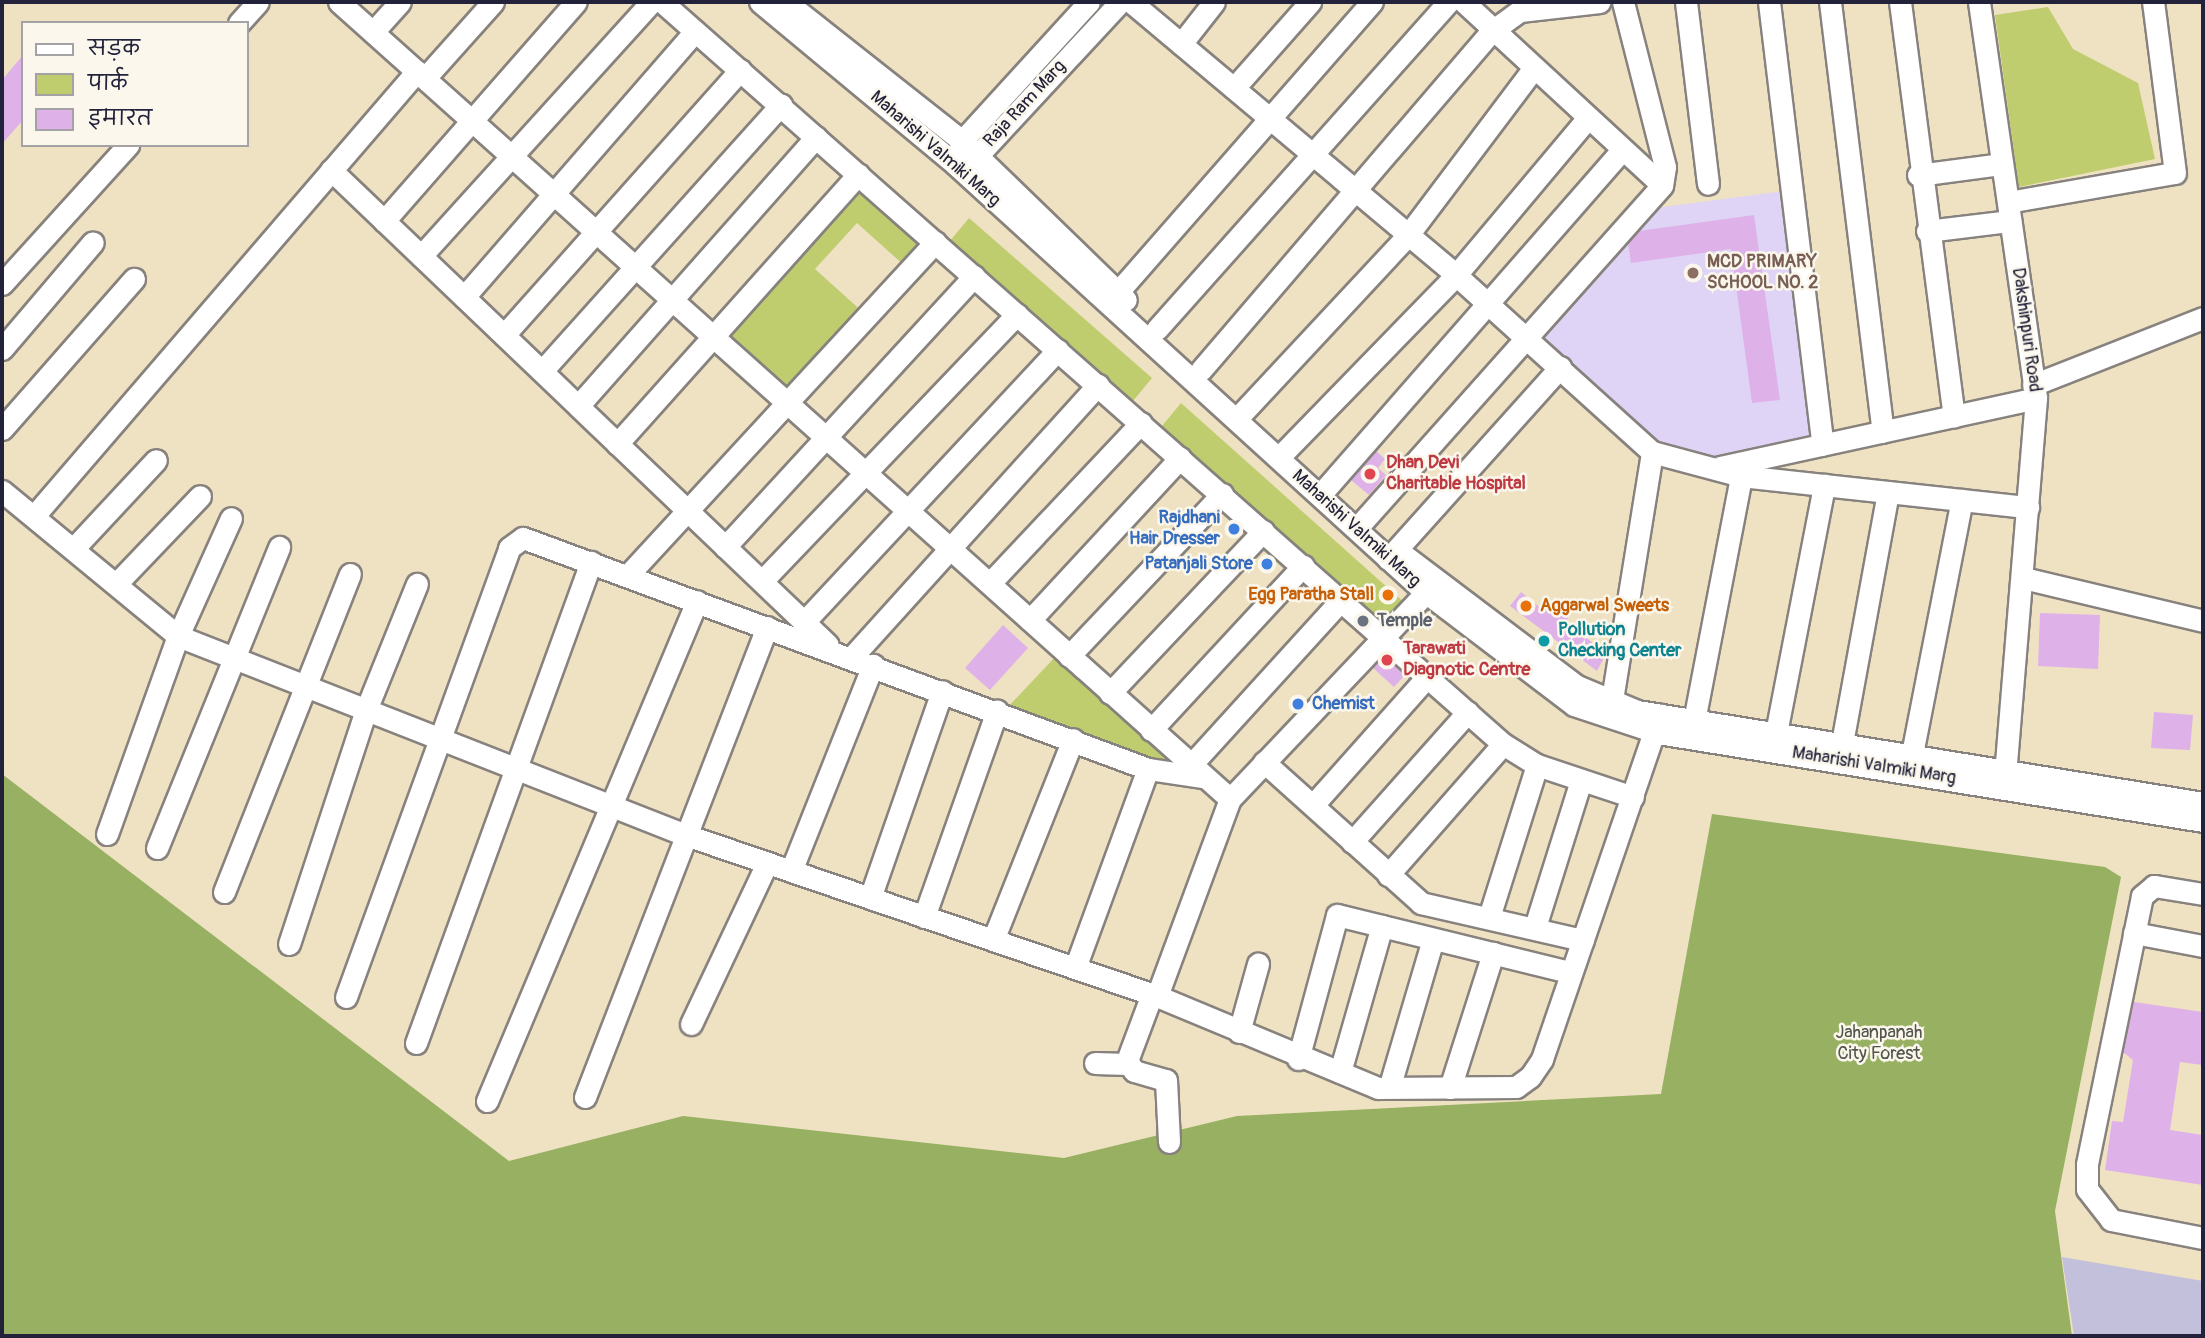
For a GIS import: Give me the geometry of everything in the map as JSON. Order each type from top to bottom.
[{"type":"street","points":[[241,21],[258,2]]},
{"type":"street","points":[[339,2],[596,233],[792,402],[949,550],[990,583],[1196,772],[1230,799]]},
{"type":"street","points":[[373,32],[400,2]]},
{"type":"street","points":[[34,516],[331,170],[493,2]]},
{"type":"street","points":[[384,221],[576,2]]},
{"type":"street","points":[[421,256],[652,2]]},
{"type":"street","points":[[662,2],[1503,744],[1537,765],[1633,797]]},
{"type":"street","name":"Maharishi Valmiki Marg","points":[[760,2],[955,164],[1431,586],[1610,711],[1658,724],[2005,778],[2203,803]]},
{"type":"street","name":"Maharishi Valmiki Marg","points":[[786,2],[969,149],[1243,412],[1364,520],[1393,554]]},
{"type":"street","name":"Raja Ram Marg","points":[[969,149],[1089,2]]},
{"type":"street","name":"Raja Ram Marg","points":[[955,164],[1120,2]]},
{"type":"street","points":[[1131,2],[1456,275],[1652,452],[1741,476],[2028,507]]},
{"type":"street","points":[[1181,44],[1214,2]]},
{"type":"street","points":[[1234,88],[1310,2]]},
{"type":"street","points":[[1117,293],[1372,2]]},
{"type":"street","points":[[1157,329],[1447,2]]},
{"type":"street","points":[[1464,2],[1586,120],[1662,185]]},
{"type":"street","points":[[1202,370],[1359,192],[1492,31],[1519,6],[1600,2]]},
{"type":"street","points":[[1364,520],[1662,185],[1664,167],[1623,2]]},
{"type":"street","points":[[1686,2],[1708,184]]},
{"type":"street","points":[[1769,2],[1824,445]]},
{"type":"street","points":[[1830,2],[1883,432]]},
{"type":"street","points":[[1900,2],[1919,175],[1954,416]]},
{"type":"street","name":"Dakshinpuri Road","points":[[1979,2],[2035,392],[2023,578],[2005,778]]},
{"type":"street","points":[[1927,231],[2175,173],[2153,2]]},
{"type":"street","points":[[464,297],[695,31]]},
{"type":"street","points":[[1243,412],[1408,235],[1533,69]]},
{"type":"street","points":[[504,335],[740,70]]},
{"type":"street","points":[[542,371],[780,105]]},
{"type":"street","points":[[1286,450],[1456,275],[1586,120]]},
{"type":"street","points":[[578,406],[816,137]]},
{"type":"street","points":[[4,277],[126,147]]},
{"type":"street","points":[[1327,486],[1485,301],[1621,150]]},
{"type":"street","points":[[1919,175],[2002,164]]},
{"type":"street","points":[[331,170],[804,622],[843,654]]},
{"type":"street","points":[[617,444],[858,174]]},
{"type":"street","points":[[628,575],[690,513],[935,242]]},
{"type":"street","points":[[2,349],[93,243]]},
{"type":"street","points":[[725,547],[829,438],[974,276]]},
{"type":"street","points":[[2,429],[134,279]]},
{"type":"street","points":[[762,581],[1017,314]]},
{"type":"street","points":[[1714,469],[1954,416],[2035,392],[2203,318]]},
{"type":"street","points":[[804,622],[1058,350]]},
{"type":"street","points":[[1393,554],[1560,367]]},
{"type":"street","points":[[843,654],[949,550],[1098,386]]},
{"type":"street","points":[[990,583],[1141,423]]},
{"type":"street","points":[[1610,711],[1652,452]]},
{"type":"street","points":[[1030,620],[1180,458]]},
{"type":"street","points":[[74,548],[156,460]]},
{"type":"street","points":[[1694,721],[1741,476]]},
{"type":"street","points":[[1776,733],[1824,485]]},
{"type":"street","points":[[2,491],[117,583],[178,636],[615,809],[1154,995],[1298,1059],[1378,1088],[1390,1085],[1516,1087],[1530,1077],[1583,940],[1658,724]]},
{"type":"street","points":[[1842,743],[1888,492]]},
{"type":"street","points":[[1069,656],[1222,495]]},
{"type":"street","points":[[117,583],[200,496]]},
{"type":"street","points":[[1912,754],[1962,500]]},
{"type":"street","points":[[107,834],[178,636],[231,518]]},
{"type":"street","points":[[1110,693],[1263,531]]},
{"type":"street","points":[[346,997],[443,740],[514,540],[531,539],[1148,769],[1196,772]]},
{"type":"street","points":[[157,848],[279,547]]},
{"type":"street","points":[[416,1043],[591,562]]},
{"type":"street","points":[[1151,730],[1303,566]]},
{"type":"street","points":[[224,892],[349,574]]},
{"type":"street","points":[[2023,578],[2203,621]]},
{"type":"street","points":[[289,944],[366,710],[417,584]]},
{"type":"street","points":[[1127,1064],[1230,799],[1380,634],[1431,586]]},
{"type":"street","points":[[1196,772],[1341,600]]},
{"type":"street","points":[[487,1101],[615,809],[697,601]]},
{"type":"street","points":[[585,1097],[683,834],[767,627]]},
{"type":"street","points":[[791,871],[873,665]]},
{"type":"street","points":[[1313,805],[1428,676]]},
{"type":"street","points":[[870,898],[942,691]]},
{"type":"street","points":[[925,917],[996,711]]},
{"type":"street","points":[[1352,842],[1468,712]]},
{"type":"street","name":"Maharishi Valmiki Marg","points":[[1658,724],[1694,721],[1912,754],[2005,778],[2203,821]]},
{"type":"street","points":[[993,940],[1073,739]]},
{"type":"street","points":[[1388,874],[1503,744]]},
{"type":"street","points":[[1264,762],[1420,903],[1490,914],[1583,940]]},
{"type":"street","points":[[1490,914],[1537,765]]},
{"type":"street","points":[[1075,968],[1148,769]]},
{"type":"street","points":[[1535,927],[1581,780]]},
{"type":"street","points":[[691,1024],[767,863]]},
{"type":"street","points":[[2203,894],[2147,889],[2134,933],[2087,1188],[2098,1209],[2127,1228],[2203,1238]]},
{"type":"street","points":[[1298,1059],[1337,915],[1569,972]]},
{"type":"street","points":[[1340,1072],[1382,926]]},
{"type":"street","points":[[2134,933],[2203,946]]},
{"type":"street","points":[[1390,1085],[1433,939]]},
{"type":"street","points":[[1450,1088],[1493,953]]},
{"type":"street","points":[[1239,1032],[1258,964]]},
{"type":"street","points":[[1095,1062],[1127,1064],[1166,1080],[1169,1142]]},
{"type":"shaded area","name":"MCD PRIMARY SCHOOL NO. 2","points":[[1784,191],[1819,440],[1713,463],[1652,447],[1534,337],[1648,209]]},
{"type":"shaded area","points":[[2062,1257],[2203,1281],[2203,1336],[2074,1336]]},
{"type":"green space","points":[[2048,7],[2073,49],[2138,83],[2155,159],[2019,187],[1995,15]]},
{"type":"green space","points":[[859,180],[929,242],[906,267],[857,223],[815,269],[866,315],[792,398],[720,335]]},
{"type":"green space","points":[[969,218],[1152,378],[1128,407],[945,247]]},
{"type":"green space","points":[[1181,403],[1407,605],[1380,630],[1157,432]]},
{"type":"green space","points":[[1058,654],[1190,773],[1006,709]]},
{"type":"green space","name":"Jahanpanah City Forest","points":[[2,774],[509,1161],[683,1116],[1064,1158],[1237,1116],[1661,1094],[1712,814],[2105,867],[2121,877],[2055,1211],[2072,1336],[2,1336]]},
{"type":"building","points":[[21,57],[21,122],[2,144],[2,80]]},
{"type":"building","points":[[1754,215],[1780,400],[1752,403],[1731,249],[1631,263],[1628,243],[1639,231]]},
{"type":"building","points":[[1376,451],[1385,459],[1378,468],[1386,475],[1369,495],[1351,480]]},
{"type":"building","points":[[1521,592],[1543,610],[1550,601],[1570,616],[1566,621],[1606,654],[1597,671],[1510,606]]},
{"type":"building","points":[[2040,613],[2100,615],[2098,669],[2038,666]]},
{"type":"building","points":[[1003,625],[1028,648],[990,690],[965,668]]},
{"type":"building","points":[[1384,656],[1405,675],[1394,687],[1373,668]]},
{"type":"building","points":[[2154,712],[2193,715],[2190,750],[2151,748]]},
{"type":"building","points":[[2134,1002],[2203,1012],[2203,1065],[2180,1062],[2170,1130],[2203,1135],[2203,1185],[2105,1170],[2112,1121],[2123,1122],[2133,1060],[2123,1052]]},
{"type":"place","name":"MCD PRIMARY SCHOOL NO. 2","points":[[1693,273]]},
{"type":"place","name":"Dhan Devi Charitable Hospital","points":[[1370,474]]},
{"type":"place","name":"Rajdhani Hair Dresser","points":[[1234,529]]},
{"type":"place","name":"Patanjali Store","points":[[1267,564]]},
{"type":"place","name":"Egg Paratha Stall","points":[[1388,595]]},
{"type":"place","name":"Aggarwal Sweets","points":[[1526,606]]},
{"type":"place","name":"Temple","points":[[1363,621]]},
{"type":"place","name":"Pollution Checking Center","points":[[1544,641]]},
{"type":"place","name":"Tarawati Diagnotic Centre","points":[[1387,660]]},
{"type":"place","name":"Chemist","points":[[1298,704]]}]
